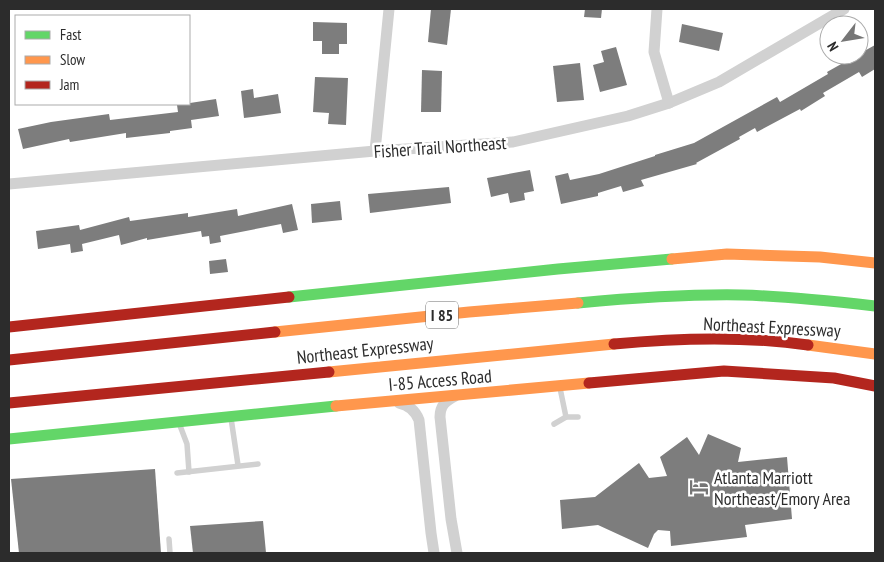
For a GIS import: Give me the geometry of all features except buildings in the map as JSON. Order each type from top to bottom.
[{"type":"main road","points":[[9,327],[558,269],[727,254],[820,257],[875,263]]},
{"type":"main road","name":"Northeast Expressway","points":[[9,360],[470,312],[650,297],[741,295],[810,299],[875,306]]},
{"type":"main road","name":"Northeast Expressway","points":[[9,403],[633,342],[726,339],[772,341],[875,354]]},
{"type":"main road","name":"I-85 Access Road","points":[[9,439],[231,416],[724,371],[834,378],[875,386]]},
{"type":"street","points":[[375,152],[389,9]]},
{"type":"street","points":[[657,9],[654,52],[669,103]]},
{"type":"street","name":"Fisher Trail Northeast","points":[[9,184],[513,142],[628,116],[669,103],[719,82],[844,9]]},
{"type":"street","points":[[455,396],[443,403],[440,417],[451,519],[457,553]]},
{"type":"street","points":[[394,402],[410,407],[414,410],[419,420],[434,553]]},
{"type":"lane","points":[[560,386],[566,417]]},
{"type":"lane","points":[[231,416],[238,465]]},
{"type":"lane","points":[[554,424],[566,417],[578,416]]},
{"type":"lane","points":[[178,422],[187,444],[189,472]]},
{"type":"lane","points":[[177,473],[258,464]]},
{"type":"lane","points":[[169,539],[170,553]]},
{"type":"traffic: fast","points":[[289,297],[672,259]]},
{"type":"traffic: fast","points":[[578,303],[660,297],[742,295],[875,306]]},
{"type":"traffic: fast","points":[[9,439],[336,406]]},
{"type":"traffic: slow","points":[[672,259],[727,254],[820,257],[875,263]]},
{"type":"traffic: slow","points":[[275,332],[578,303]]},
{"type":"traffic: slow","points":[[329,372],[614,344]]},
{"type":"traffic: slow","points":[[808,345],[875,354]]},
{"type":"traffic: slow","points":[[336,406],[589,383]]},
{"type":"traffic: jam","points":[[9,327],[289,297]]},
{"type":"traffic: jam","points":[[9,360],[275,332]]},
{"type":"traffic: jam","points":[[614,344],[662,340],[736,339],[808,345]]},
{"type":"traffic: jam","points":[[589,383],[724,371],[834,378],[875,386]]},
{"type":"traffic: jam","points":[[9,403],[329,372]]},
{"type":"place","name":"Atlanta Marriott Northeast/Emory Area","points":[[699,487]]}]
